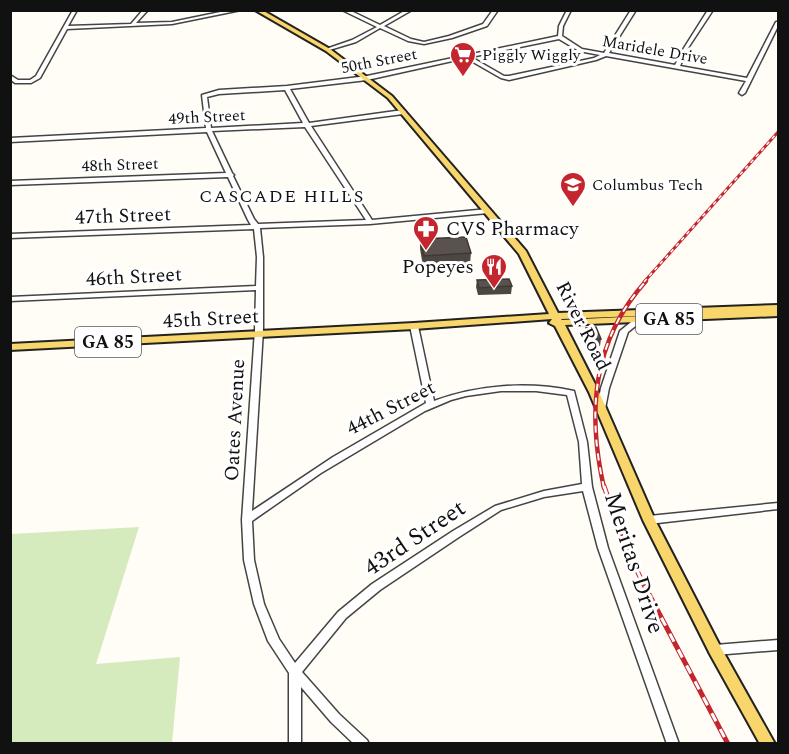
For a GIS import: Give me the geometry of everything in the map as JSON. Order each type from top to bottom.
[{"type":"main road","name":"River Road","points":[[257,10],[328,50],[367,78],[403,112],[523,253],[601,410],[649,520],[716,650],[768,744]]},
{"type":"main road","name":"45th Street","points":[[10,347],[778,308]]},
{"type":"main road","name":"45th Street","points":[[558,320],[639,320],[778,313]]},
{"type":"street","points":[[10,76],[17,82],[34,80],[38,77],[75,10]]},
{"type":"street","points":[[132,25],[146,10]]},
{"type":"street","points":[[64,28],[184,21],[239,10]]},
{"type":"street","points":[[344,10],[414,41],[432,41],[485,25],[496,10]]},
{"type":"street","points":[[328,50],[354,41],[410,10]]},
{"type":"street","points":[[560,37],[561,26],[569,10]]},
{"type":"street","points":[[467,57],[503,77],[515,77],[586,61],[606,54],[634,10]]},
{"type":"street","points":[[677,67],[686,48],[711,10]]},
{"type":"street","points":[[742,93],[778,23]]},
{"type":"street","name":"Maridele Drive","points":[[560,37],[581,50],[749,80]]},
{"type":"street","name":"50th Street","points":[[205,100],[204,96],[209,93],[287,88],[367,78],[560,37]]},
{"type":"street","points":[[287,88],[307,125],[370,222]]},
{"type":"street","name":"Oates Avenue","points":[[205,100],[209,131],[251,220],[257,227],[260,256],[258,334],[247,520],[249,560],[259,604],[274,641],[295,672],[335,718],[363,744]]},
{"type":"street","name":"49th Street","points":[[10,140],[307,125],[403,112]]},
{"type":"street","name":"48th Street","points":[[10,183],[231,174]]},
{"type":"street","name":"47th Street","points":[[10,236],[370,222],[488,212]]},
{"type":"street","name":"46th Street","points":[[10,299],[259,288]]},
{"type":"street","points":[[601,410],[605,388],[624,332],[639,320]]},
{"type":"street","points":[[414,326],[430,404]]},
{"type":"street","name":"44th Street","points":[[247,520],[293,485],[361,441],[430,404],[465,394],[502,389],[547,388],[571,393]]},
{"type":"street","name":"Meritas Drive","points":[[571,393],[583,442],[587,488],[603,548],[673,744]]},
{"type":"street","name":"43rd Street","points":[[295,672],[342,615],[376,587],[464,529],[498,508],[544,494],[587,488]]},
{"type":"street","points":[[649,520],[778,506]]},
{"type":"street","points":[[716,650],[778,645]]},
{"type":"street","points":[[295,672],[295,744]]},
{"type":"green space","points":[[139,527],[96,664],[180,657],[172,743],[11,743],[11,534]]},
{"type":"building","points":[[466,237],[471,253],[424,256],[420,239]]},
{"type":"building","points":[[509,279],[512,286],[479,288],[477,280]]},
{"type":"building","points":[[596,327],[601,339],[591,339],[586,328]]},
{"type":"railway","points":[[644,282],[778,132]]},
{"type":"railway","points":[[604,488],[596,432],[598,379],[604,353],[614,328],[628,304],[646,281]]},
{"type":"railway","points":[[604,486],[622,539],[642,581],[728,744]]},
{"type":"place","name":"Piggly Wiggly","points":[[463,78]]},
{"type":"place","name":"Columbus Tech","points":[[573,208]]},
{"type":"place","name":"CVS Pharmacy","points":[[426,252]]},
{"type":"place","name":"Popeyes","points":[[494,290]]},
{"type":"district","name":"CASCADE HILLS","points":[[282,196]]}]
